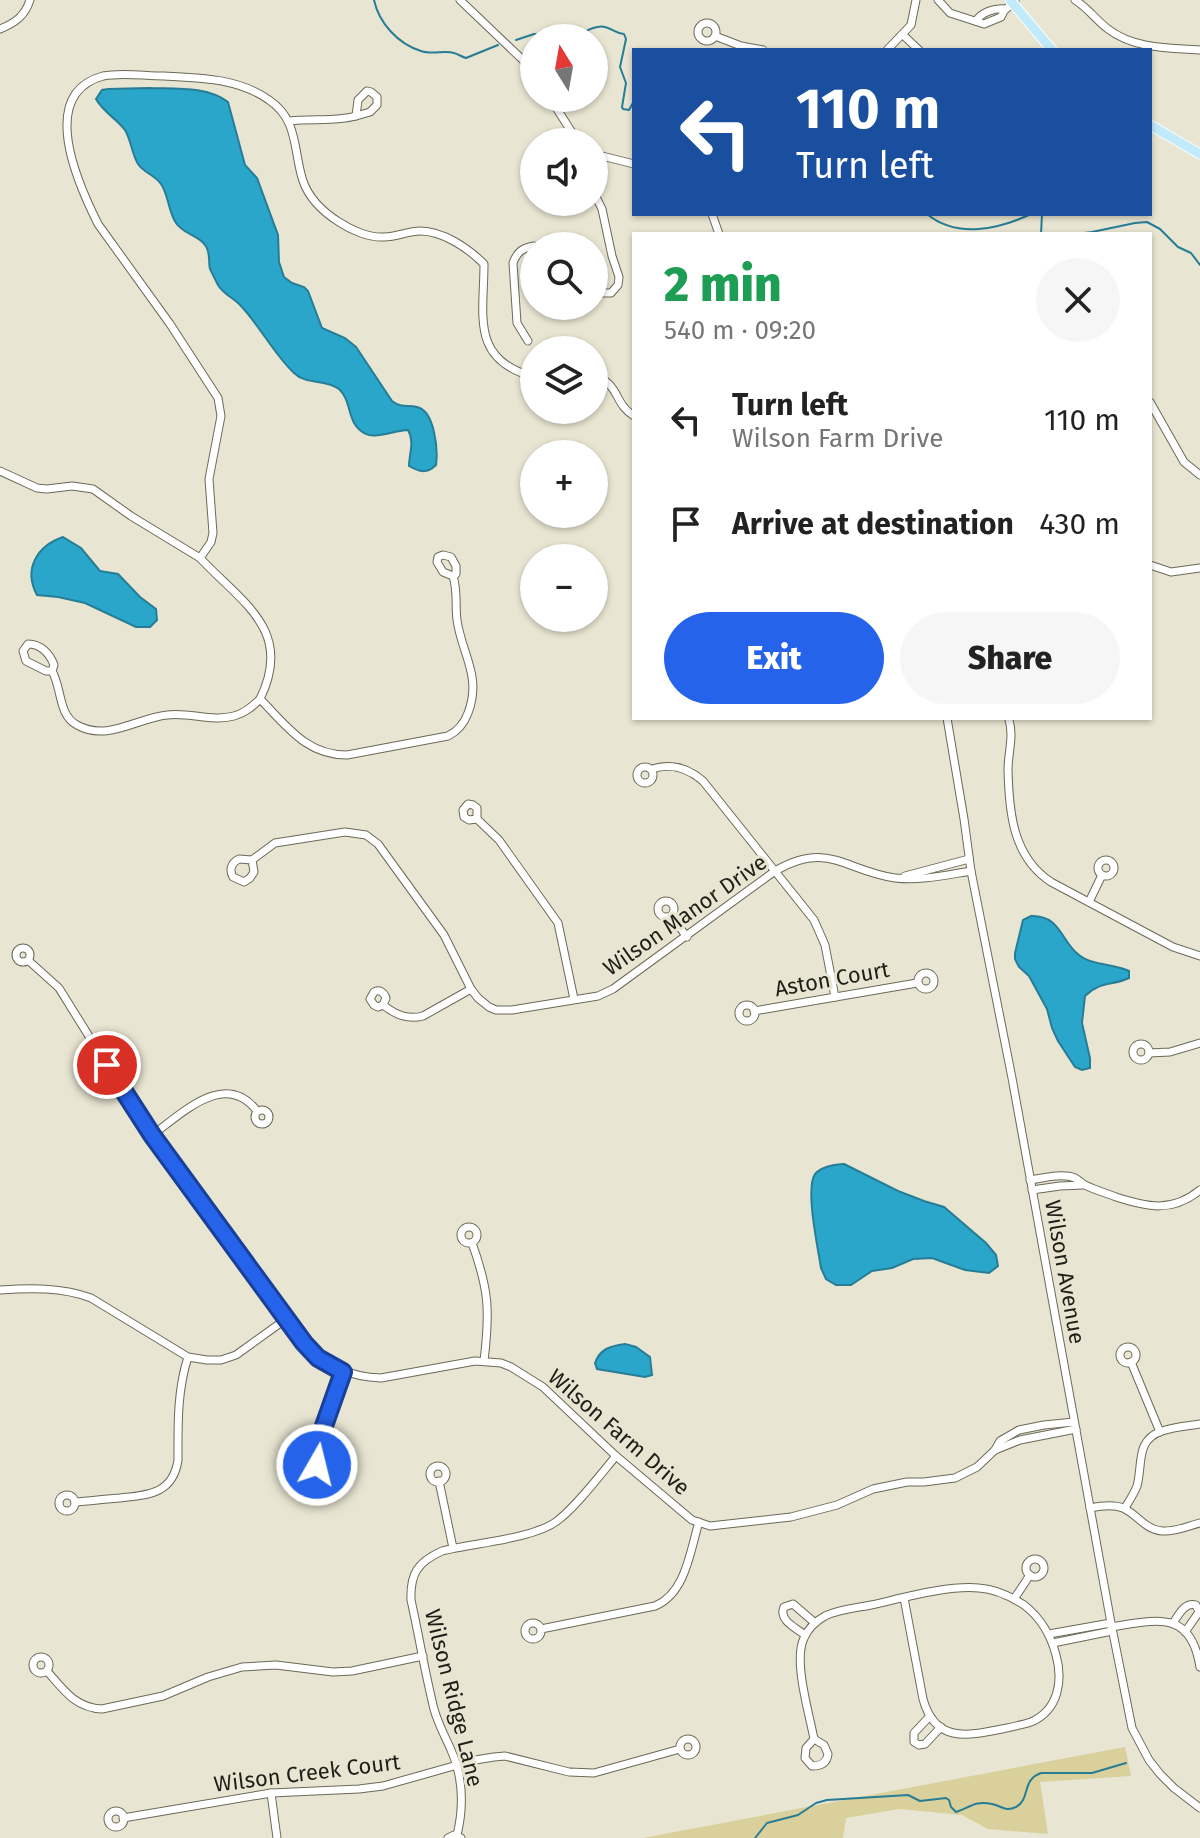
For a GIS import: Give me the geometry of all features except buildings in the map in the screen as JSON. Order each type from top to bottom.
[{"type":"main road","points":[[1010,3],[1050,48]]},
{"type":"main road","points":[[1152,126],[1200,154]]},
{"type":"street","points":[[0,29],[15,23],[30,0]]},
{"type":"street","points":[[460,0],[520,57]]},
{"type":"street","points":[[889,48],[911,25],[916,0]]},
{"type":"street","points":[[938,0],[950,13],[976,21],[979,16],[1010,3]]},
{"type":"street","points":[[1075,0],[1087,3],[1107,29],[1120,37],[1158,48],[1200,50]]},
{"type":"street","points":[[903,35],[917,48]]},
{"type":"street","points":[[715,36],[752,48]]},
{"type":"street","points":[[200,558],[213,533],[209,479],[221,416],[218,398],[170,324],[98,224],[78,178],[66,117],[73,97],[94,79],[114,74],[231,82],[273,102],[289,121],[304,183],[312,198],[338,221],[356,230],[384,237],[431,232],[473,253],[484,264],[481,310],[487,340],[500,361],[520,372]]},
{"type":"street","points":[[289,121],[356,116]]},
{"type":"street","points":[[608,158],[632,164]]},
{"type":"street","points":[[608,237],[619,277],[618,285],[608,293]]},
{"type":"street","points":[[520,251],[513,263],[517,323],[525,336]]},
{"type":"street","points":[[608,382],[614,387],[623,407],[632,414]]},
{"type":"street","points":[[1152,406],[1181,457],[1200,475]]},
{"type":"street","points":[[0,471],[37,488],[72,486],[93,489],[200,558],[245,601],[264,627],[269,641],[270,671],[260,699],[250,709],[233,716],[168,715],[109,731],[89,729],[76,725],[68,717],[52,671],[53,662],[44,650],[32,644],[25,647],[23,654],[26,661],[52,671]]},
{"type":"street","points":[[1152,566],[1171,572],[1200,568]]},
{"type":"street","points":[[260,699],[306,744],[331,754],[347,755],[455,733],[468,712],[474,678],[457,619],[457,589],[453,576]]},
{"type":"street","name":"Wilson Avenue","points":[[947,720],[971,871],[1132,1728],[1160,1774],[1200,1808]]},
{"type":"street","points":[[1008,720],[1012,728],[1008,768],[1015,836],[1026,858],[1041,876],[1173,947],[1200,956]]},
{"type":"street","points":[[652,769],[670,765],[688,769],[696,775],[775,871],[819,929],[835,997]]},
{"type":"street","points":[[477,819],[499,840],[558,923],[574,999]]},
{"type":"street","name":"Wilson Manor Drive","points":[[252,860],[275,843],[345,832],[372,838],[444,935],[471,989],[489,1007],[505,1011],[598,996],[613,989],[789,863],[824,857],[897,878],[916,879],[971,871]]},
{"type":"street","points":[[897,878],[969,859]]},
{"type":"street","points":[[1089,902],[1102,875]]},
{"type":"street","points":[[671,916],[687,937]]},
{"type":"street","name":"Wilson Farm Drive","points":[[29,961],[59,988],[152,1135],[286,1319],[315,1355],[343,1372],[381,1378],[444,1365],[484,1361],[501,1363],[543,1387],[616,1456],[692,1520],[710,1526],[791,1517],[837,1505],[873,1489],[907,1482],[955,1478],[977,1467],[1000,1441],[1019,1430],[1044,1425],[1075,1425]]},
{"type":"street","name":"Aston Court","points":[[754,1011],[917,983]]},
{"type":"street","points":[[383,1005],[398,1015],[417,1018],[471,989]]},
{"type":"street","points":[[1149,1053],[1159,1054],[1200,1043]]},
{"type":"street","points":[[152,1135],[203,1099],[218,1094],[239,1096],[257,1111]]},
{"type":"street","points":[[1030,1180],[1068,1177],[1149,1207],[1180,1203],[1200,1190]]},
{"type":"street","points":[[1032,1190],[1083,1185]]},
{"type":"street","points":[[472,1243],[482,1271],[488,1305],[484,1361]]},
{"type":"street","points":[[0,1290],[30,1289],[80,1294],[188,1357],[214,1361],[236,1355],[286,1319]]},
{"type":"street","points":[[75,1502],[148,1494],[170,1481],[177,1467],[179,1398],[188,1357]]},
{"type":"street","points":[[1131,1362],[1160,1432]]},
{"type":"street","points":[[320,1450],[319,1440],[343,1372]]},
{"type":"street","points":[[1125,1508],[1138,1483],[1144,1444],[1152,1435],[1200,1424]]},
{"type":"street","name":"Wilson Ridge Lane","points":[[455,1837],[462,1807],[460,1779],[437,1719],[411,1600],[412,1580],[428,1557],[453,1548],[531,1532],[558,1520],[616,1456]]},
{"type":"street","points":[[439,1481],[453,1548]]},
{"type":"street","points":[[1090,1508],[1125,1508],[1143,1524],[1159,1531],[1200,1523]]},
{"type":"street","points":[[541,1629],[655,1606],[666,1600],[677,1589],[699,1522]]},
{"type":"street","points":[[1014,1599],[1030,1575]]},
{"type":"street","points":[[814,1739],[799,1662],[805,1635],[815,1623],[834,1612],[904,1598],[969,1588],[998,1592],[1014,1599],[1035,1616],[1053,1643],[1060,1682],[1054,1700],[1042,1715],[1027,1723],[973,1735],[956,1734],[941,1727],[930,1716],[923,1699],[904,1598]]},
{"type":"street","points":[[805,1635],[783,1618],[784,1607],[793,1604],[815,1623]]},
{"type":"street","points":[[1173,1623],[1186,1606],[1196,1605],[1199,1612],[1185,1632]]},
{"type":"street","points":[[1049,1634],[1154,1620],[1173,1623],[1194,1641],[1200,1667]]},
{"type":"street","points":[[1053,1643],[1111,1627]]},
{"type":"street","points":[[47,1671],[75,1701],[102,1709],[163,1696],[242,1667],[276,1665],[333,1672],[352,1671],[423,1656]]},
{"type":"street","points":[[930,1716],[914,1733],[914,1742],[925,1744],[941,1727]]},
{"type":"street","name":"Wilson Creek Court","points":[[123,1818],[271,1793],[383,1786],[475,1760],[505,1756],[582,1774],[680,1749]]},
{"type":"street","points":[[271,1793],[277,1838]]},
{"type":"shaded area","points":[[1125,1747],[1131,1776],[1040,1782],[1048,1834],[988,1829],[962,1815],[899,1809],[846,1818],[843,1838],[643,1838]]},
{"type":"water","points":[[149,88],[201,91],[228,102],[245,165],[257,178],[278,235],[279,262],[284,277],[308,291],[322,328],[345,338],[356,347],[392,401],[417,407],[428,416],[436,441],[436,465],[433,468],[423,471],[409,466],[411,444],[408,430],[375,435],[360,430],[339,389],[294,373],[248,314],[220,288],[210,269],[205,245],[176,223],[161,184],[138,164],[125,130],[96,99],[102,90]]},
{"type":"water","points":[[63,537],[81,548],[100,571],[118,574],[156,609],[157,620],[150,627],[136,627],[85,603],[37,595],[32,576],[35,560],[46,546]]},
{"type":"water","points":[[1031,916],[1055,924],[1073,950],[1084,958],[1129,971],[1129,978],[1101,986],[1085,996],[1082,1023],[1090,1068],[1082,1070],[1075,1067],[1058,1041],[1047,1009],[1029,976],[1015,959],[1023,920]]},
{"type":"water","points":[[844,1164],[898,1191],[944,1207],[986,1243],[996,1255],[998,1266],[989,1273],[965,1270],[932,1258],[913,1259],[892,1268],[872,1271],[851,1285],[836,1285],[826,1279],[821,1268],[813,1219],[812,1182],[821,1169]]},
{"type":"water","points":[[625,1344],[636,1347],[650,1357],[652,1375],[645,1377],[597,1369],[595,1363],[603,1351]]},
{"type":"waterway","points":[[374,0],[380,17],[391,32],[421,51],[450,52],[466,58],[498,45]]},
{"type":"waterway","points":[[608,28],[624,34],[626,39],[620,67],[626,83],[622,107],[629,110],[632,105]]},
{"type":"waterway","points":[[516,40],[520,39]]},
{"type":"waterway","points":[[930,216],[951,227],[965,229],[992,227],[1026,216]]},
{"type":"waterway","points":[[1041,232],[1042,216]]},
{"type":"waterway","points":[[1092,232],[1147,222],[1160,229],[1178,247],[1191,253],[1200,265]]},
{"type":"waterway","points":[[755,1838],[767,1823],[798,1815],[827,1800],[908,1795],[920,1801],[946,1798],[956,1812],[981,1803],[1009,1809],[1021,1804],[1031,1780],[1041,1773],[1092,1773],[1126,1763]]},
{"type":"route","points":[[107,1065],[152,1135],[304,1343],[318,1358],[343,1372],[319,1440],[320,1450],[313,1456],[313,1462],[317,1465]]}]
